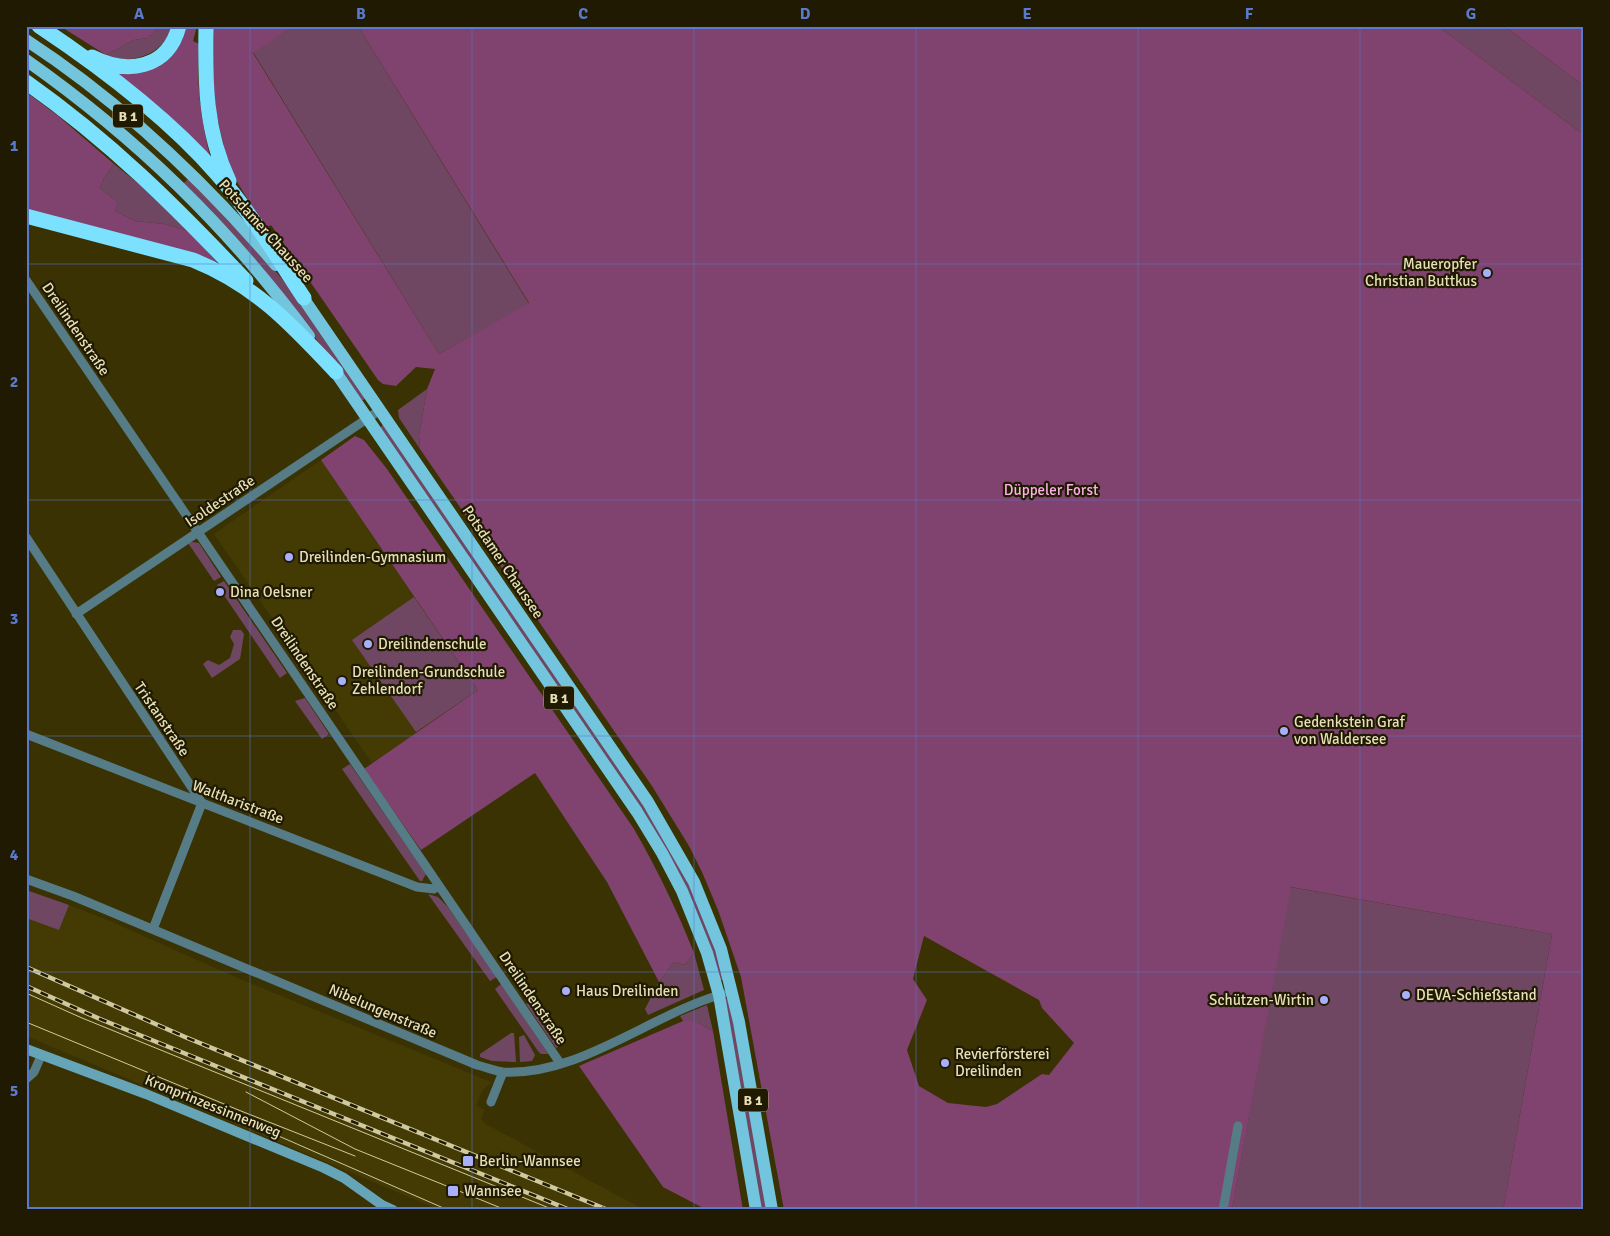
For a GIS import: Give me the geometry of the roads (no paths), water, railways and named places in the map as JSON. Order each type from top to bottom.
[{"type":"highway","points":[[39,26],[107,75],[162,121],[216,173],[238,200],[304,298]]},
{"type":"highway","points":[[56,38],[108,64],[136,67],[149,63],[162,55],[171,44],[179,26]]},
{"type":"highway","points":[[206,26],[205,75],[209,120],[214,144],[238,200]]},
{"type":"highway","points":[[26,82],[86,127],[138,171],[261,297],[286,319],[336,372]]},
{"type":"highway","points":[[26,216],[193,260],[230,277],[261,297]]},
{"type":"main road","name":"Potsdamer Chaussee","points":[[26,40],[94,88],[166,149],[221,203],[304,298],[661,823],[694,882],[707,913],[733,991],[772,1210]]},
{"type":"main road","name":"Potsdamer Chaussee","points":[[26,60],[116,128],[189,195],[267,283],[336,372],[649,829],[691,912],[707,953],[718,995],[756,1210]]},
{"type":"main road","name":"Kronprinzessinnenweg","points":[[26,1049],[146,1094],[324,1168],[344,1178],[382,1208],[393,1210]]},
{"type":"street","name":"Dreilindenstraße","points":[[26,280],[560,1063]]},
{"type":"street","points":[[26,297],[35,292]]},
{"type":"street","name":"Isoldestraße","points":[[76,614],[380,410]]},
{"type":"street","name":"Tristanstraße","points":[[26,537],[202,803]]},
{"type":"street","name":"Waltharistraße","points":[[26,734],[417,887],[434,889],[439,886]]},
{"type":"street","points":[[153,929],[202,803]]},
{"type":"street","name":"Nibelungenstraße","points":[[26,879],[73,896],[477,1065],[503,1072],[540,1068],[572,1060],[718,995],[733,991]]},
{"type":"street","points":[[26,1079],[34,1072],[41,1056]]},
{"type":"street","points":[[491,1102],[503,1072]]},
{"type":"street","points":[[1223,1210],[1238,1126]]},
{"type":"tram line","points":[[26,993],[82,1018],[554,1210]]},
{"type":"tram line","points":[[26,1022],[355,1156]]},
{"type":"tram line","points":[[246,1092],[355,1149],[506,1210]]},
{"type":"tram line","points":[[226,1113],[448,1210]]},
{"type":"railway","points":[[26,967],[185,1037],[608,1210]]},
{"type":"railway","points":[[26,986],[100,1019],[570,1210]]},
{"type":"place","name":"Maueropfer Christian Buttkus","points":[[1487,273]]},
{"type":"place","name":"Dreilinden-Gymnasium","points":[[289,557]]},
{"type":"place","name":"Dina Oelsner","points":[[220,592]]},
{"type":"place","name":"Dreilindenschule","points":[[368,644]]},
{"type":"place","name":"Dreilinden-Grundschule Zehlendorf","points":[[342,681]]},
{"type":"place","name":"Gedenkstein Graf von Waldersee","points":[[1284,731]]},
{"type":"place","name":"Haus Dreilinden","points":[[566,991]]},
{"type":"place","name":"DEVA-Schießstand","points":[[1406,995]]},
{"type":"place","name":"Schützen-Wirtin","points":[[1324,1000]]},
{"type":"place","name":"Revierförsterei Dreilinden","points":[[945,1063]]},
{"type":"place","name":"Berlin-Wannsee","points":[[468,1161]]},
{"type":"place","name":"Wannsee","points":[[453,1191]]},
{"type":"park label","name":"Düppeler Forst","points":[[1051,490]]}]
